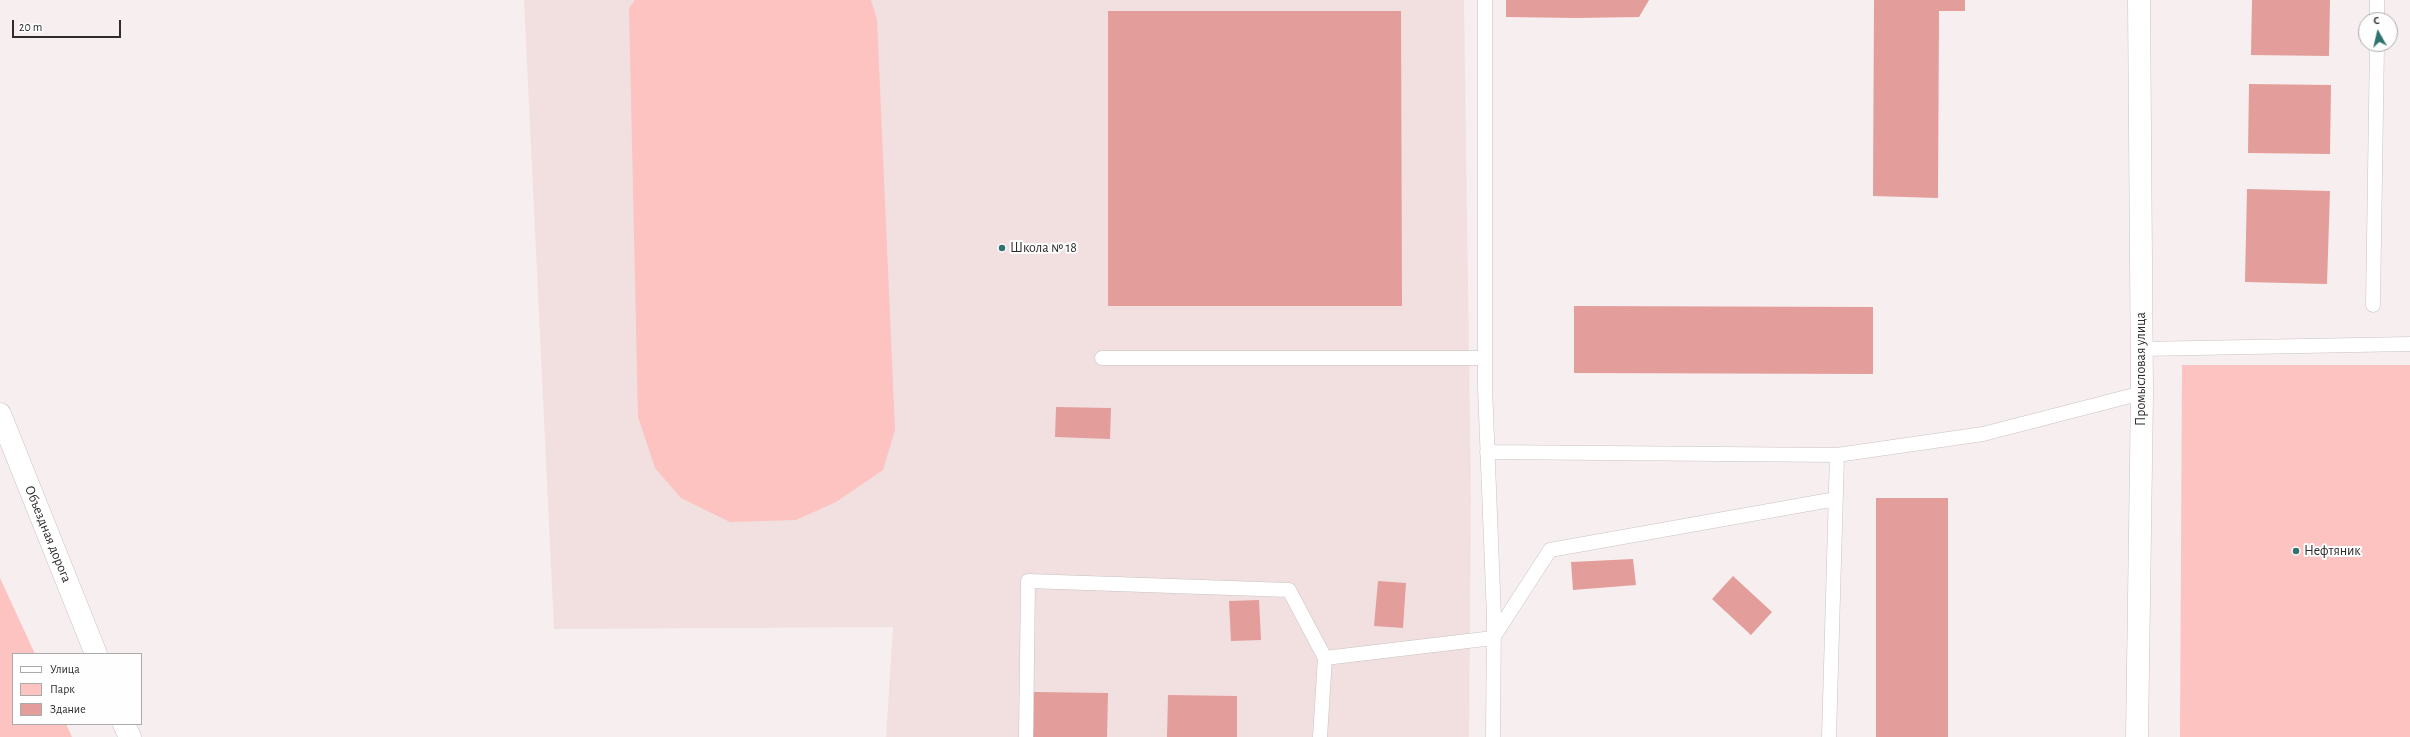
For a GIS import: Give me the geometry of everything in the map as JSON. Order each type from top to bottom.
[{"type":"street","name":"Промысловая улица","points":[[2137,737],[2142,393],[2139,0]]},
{"type":"street","name":"Объездная дорога","points":[[0,414],[96,653]]},
{"type":"street","points":[[124,725],[130,737]]},
{"type":"lane","points":[[1485,0],[1485,358],[1494,638],[1493,737]]},
{"type":"lane","points":[[2377,12],[2378,0]]},
{"type":"lane","points":[[2374,305],[2377,52]]},
{"type":"lane","points":[[2142,349],[2410,344]]},
{"type":"lane","points":[[1102,358],[1485,358]]},
{"type":"lane","points":[[1487,452],[1837,455],[1983,434],[2142,393]]},
{"type":"lane","points":[[1829,737],[1837,455]]},
{"type":"lane","points":[[1494,638],[1550,550],[1836,499]]},
{"type":"lane","points":[[1026,737],[1028,581],[1289,590],[1325,658],[1320,737]]},
{"type":"lane","points":[[1325,658],[1494,638]]},
{"type":"shaded area","name":"Школа № 18","points":[[524,0],[1464,0],[1471,497],[1469,737],[886,737],[893,627],[554,629]]},
{"type":"green space","points":[[635,0],[871,0],[877,19],[895,430],[883,470],[836,502],[796,520],[730,522],[681,498],[655,468],[638,417],[629,8]]},
{"type":"green space","name":"Нефтяник","points":[[2182,365],[2410,365],[2410,737],[2180,737]]},
{"type":"green space","points":[[0,578],[35,653],[12,653],[12,725],[66,725],[72,737],[0,737]]},
{"type":"building","points":[[1506,0],[1649,0],[1639,17],[1576,18],[1506,17]]},
{"type":"building","points":[[1874,0],[1965,0],[1965,11],[1939,11],[1938,198],[1873,196]]},
{"type":"building","points":[[2252,0],[2330,0],[2329,56],[2251,55]]},
{"type":"building","points":[[1108,11],[1401,11],[1402,306],[1108,306]]},
{"type":"building","points":[[2249,84],[2331,85],[2330,154],[2248,153]]},
{"type":"building","points":[[2247,189],[2330,191],[2327,284],[2245,282]]},
{"type":"building","points":[[1574,306],[1873,307],[1873,374],[1574,373]]},
{"type":"building","points":[[1056,407],[1111,408],[1110,439],[1055,437]]},
{"type":"building","points":[[1876,498],[1948,498],[1948,737],[1876,737]]},
{"type":"building","points":[[1633,559],[1636,585],[1573,590],[1571,562]]},
{"type":"building","points":[[1733,576],[1772,612],[1751,635],[1712,599]]},
{"type":"building","points":[[1378,581],[1406,583],[1403,628],[1374,626]]},
{"type":"building","points":[[1259,600],[1261,640],[1231,641],[1229,601]]},
{"type":"building","points":[[1034,692],[1108,693],[1107,737],[1033,737]]},
{"type":"building","points":[[1168,695],[1237,696],[1237,737],[1167,737]]},
{"type":"place","name":"Школа № 18","points":[[1002,248]]},
{"type":"place","name":"Нефтяник","points":[[2296,551]]}]
